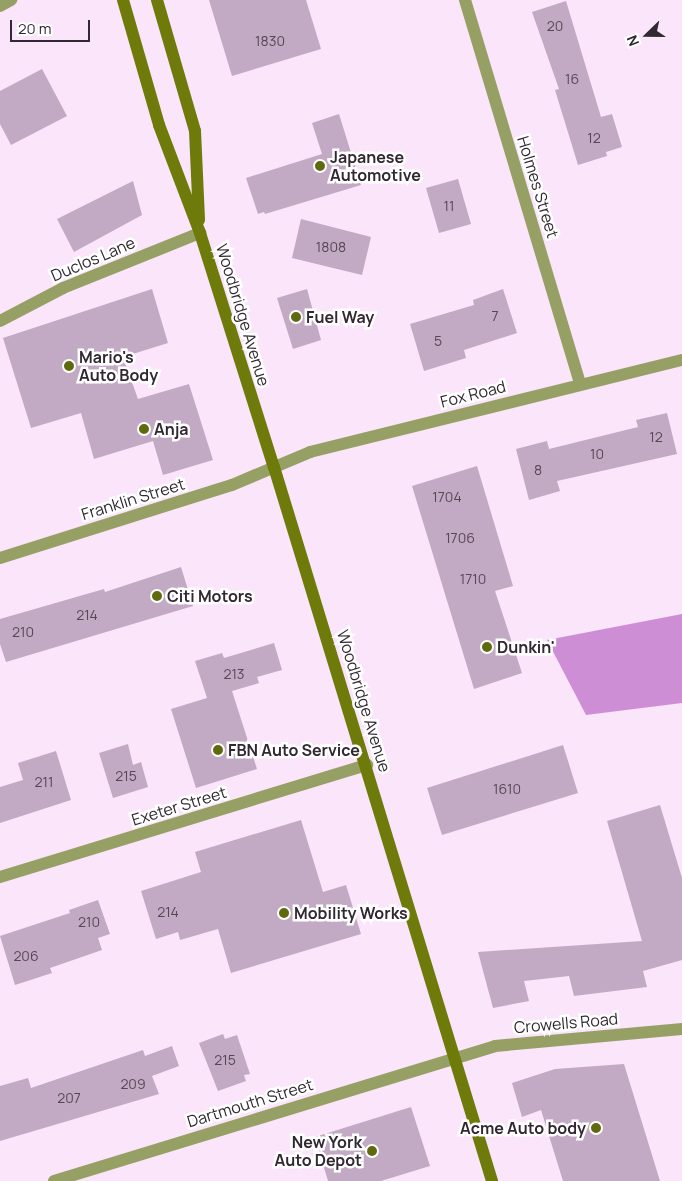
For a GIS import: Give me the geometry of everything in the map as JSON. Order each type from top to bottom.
[{"type":"main road","name":"Woodbridge Avenue","points":[[123,0],[159,126],[200,233],[274,467],[367,765],[492,1181]]},
{"type":"main road","name":"Woodbridge Avenue","points":[[157,0],[195,131],[200,233]]},
{"type":"street","points":[[0,6],[11,0]]},
{"type":"street","name":"Holmes Street","points":[[466,0],[580,383]]},
{"type":"street","name":"Duclos Lane","points":[[0,321],[63,288],[200,233]]},
{"type":"street","name":"Fox Road","points":[[274,467],[310,452],[580,383],[682,360]]},
{"type":"street","name":"Franklin Street","points":[[0,558],[232,486],[274,467]]},
{"type":"street","name":"Exeter Street","points":[[0,877],[367,765]]},
{"type":"street","name":"Crowells Road","points":[[455,1058],[495,1046],[682,1029]]},
{"type":"street","name":"Dartmouth Street","points":[[54,1181],[455,1058]]},
{"type":"shaded area","points":[[682,614],[682,703],[586,715],[547,640]]},
{"type":"building","points":[[209,0],[306,0],[321,49],[232,76]]},
{"type":"building","points":[[566,1],[601,117],[612,114],[622,147],[606,152],[607,156],[578,165],[555,90],[559,89],[532,12]]},
{"type":"building","points":[[42,69],[67,116],[11,145],[0,124],[0,91]]},
{"type":"building","name":"Japanese Automotive","points":[[339,114],[361,185],[265,214],[264,212],[258,214],[246,178],[322,154],[312,123]]},
{"type":"building","points":[[458,179],[471,224],[439,233],[426,188]]},
{"type":"building","points":[[133,181],[142,215],[74,252],[57,219]]},
{"type":"building","points":[[301,219],[371,237],[362,275],[292,258]]},
{"type":"building","name":"Mario's Auto Body","points":[[152,289],[168,343],[123,357],[138,399],[189,384],[213,460],[163,475],[153,441],[94,459],[81,413],[31,428],[3,338]]},
{"type":"building","points":[[307,289],[321,340],[293,349],[277,298]]},
{"type":"building","points":[[503,289],[517,333],[464,350],[466,358],[424,371],[410,324],[474,305],[473,300]]},
{"type":"building","points":[[667,413],[677,454],[557,481],[560,491],[529,500],[516,449],[547,441],[549,449],[638,427],[636,420]]},
{"type":"building","points":[[477,466],[513,586],[495,591],[522,673],[474,689],[412,486]]},
{"type":"building","points":[[181,567],[193,606],[6,662],[0,644],[0,619],[104,589],[105,592]]},
{"type":"building","points":[[274,643],[282,670],[257,677],[259,683],[232,691],[257,769],[196,788],[171,709],[207,698],[195,661],[222,653],[224,658]]},
{"type":"building","points":[[128,744],[133,765],[141,762],[148,787],[113,798],[99,753]]},
{"type":"building","points":[[563,745],[578,793],[442,835],[427,788]]},
{"type":"building","points":[[56,751],[71,800],[0,823],[0,787],[23,780],[18,763]]},
{"type":"building","points":[[660,805],[682,878],[682,960],[643,971],[647,987],[574,996],[569,976],[524,981],[529,1001],[493,1008],[478,952],[642,941],[607,821]]},
{"type":"building","name":"Mobility Works","points":[[301,820],[323,892],[346,885],[361,934],[231,973],[218,929],[180,940],[178,932],[156,939],[141,891],[201,872],[195,852]]},
{"type":"building","points":[[98,900],[110,934],[98,938],[102,950],[50,968],[52,973],[15,985],[0,936],[70,913],[69,910]]},
{"type":"building","points":[[223,1034],[225,1039],[237,1035],[250,1074],[244,1075],[246,1081],[218,1091],[199,1043]]},
{"type":"building","points":[[172,1046],[179,1066],[152,1076],[159,1094],[0,1141],[0,1086],[28,1078],[31,1088],[143,1050],[145,1056]]},
{"type":"building","name":"Acme Auto body","points":[[624,1064],[660,1181],[563,1181],[541,1110],[522,1117],[512,1083],[555,1069]]},
{"type":"building","name":"New York Auto Depot","points":[[411,1107],[430,1166],[381,1181],[328,1181],[315,1137]]},
{"type":"place","name":"Japanese Automotive","points":[[320,166]]},
{"type":"place","name":"Fuel Way","points":[[296,317]]},
{"type":"place","name":"Mario's Auto Body","points":[[69,366]]},
{"type":"place","name":"Anja","points":[[144,429]]},
{"type":"place","name":"Citi Motors","points":[[157,596]]},
{"type":"place","name":"Dunkin'","points":[[487,647]]},
{"type":"place","name":"FBN Auto Service","points":[[218,750]]},
{"type":"place","name":"Mobility Works","points":[[284,913]]},
{"type":"place","name":"Acme Auto body","points":[[596,1128]]},
{"type":"place","name":"New York Auto Depot","points":[[372,1151]]}]
